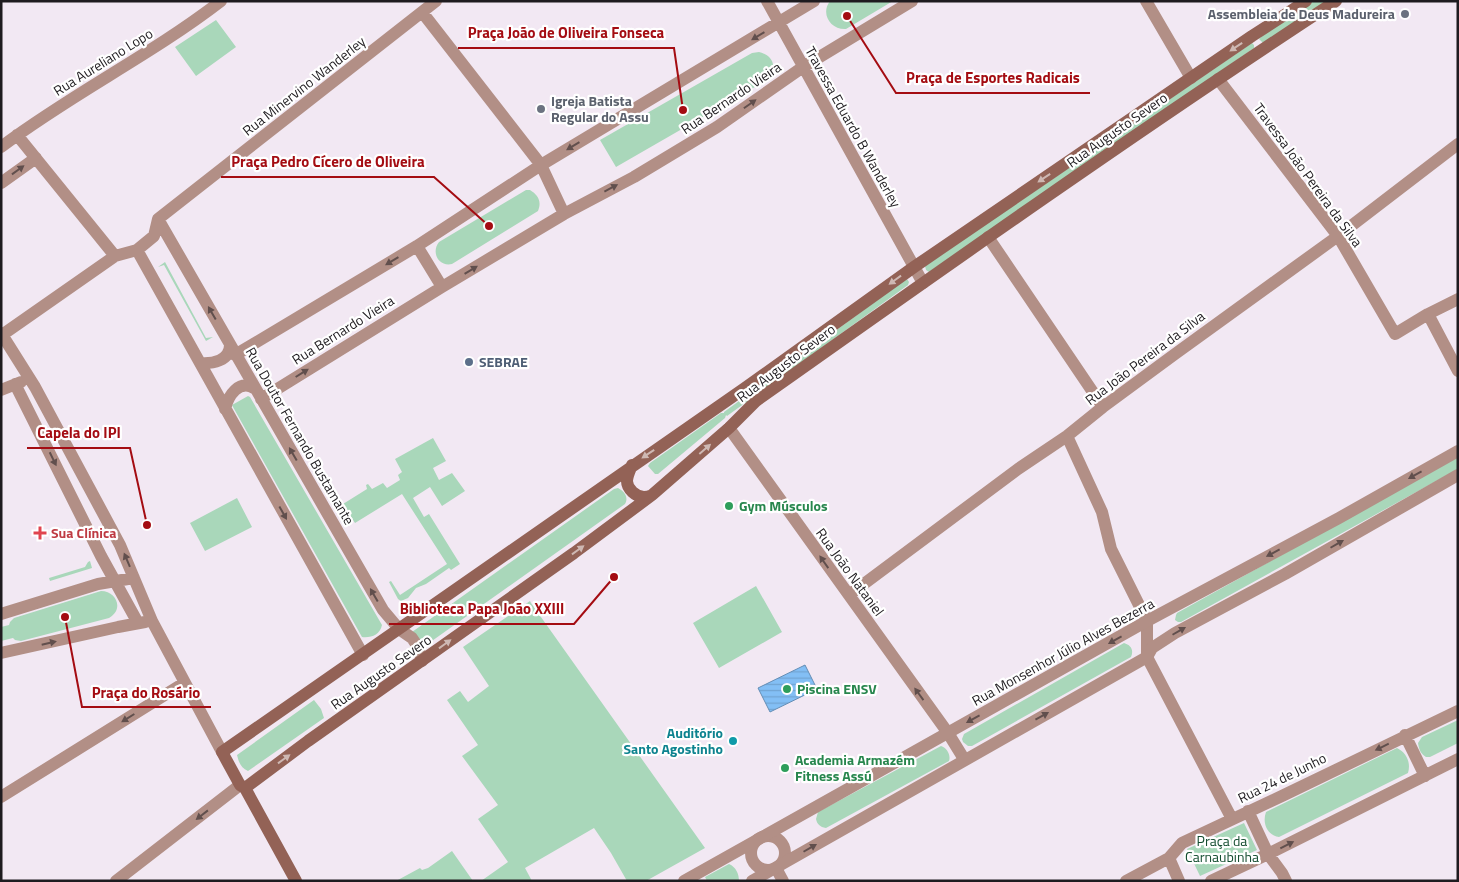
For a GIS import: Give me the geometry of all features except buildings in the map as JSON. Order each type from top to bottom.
[{"type":"main road","name":"Rua Augusto Severo","points":[[222,752],[745,388],[914,267],[1306,1]]},
{"type":"main road","name":"Rua Augusto Severo","points":[[242,786],[422,661],[652,495],[729,428],[756,401],[1218,79],[1336,1]]},
{"type":"main road","points":[[1252,36],[1261,50]]},
{"type":"main road","points":[[632,465],[626,483],[630,490],[644,497],[652,495]]},
{"type":"main road","points":[[611,480],[625,488],[632,499],[633,509]]},
{"type":"main road","points":[[222,752],[296,881]]},
{"type":"street","name":"Rua Aureliano Lopo","points":[[1,147],[53,110],[172,36],[221,1]]},
{"type":"street","name":"Rua Minervino Wanderley","points":[[2,334],[115,256],[137,250],[154,236],[158,219],[436,1]]},
{"type":"street","name":"Travessa Eduardo B Wanderley","points":[[767,1],[923,283]]},
{"type":"street","points":[[200,363],[208,364],[219,361],[230,350],[417,246],[541,166],[814,1]]},
{"type":"street","name":"Rua Bernardo Vieira","points":[[225,409],[227,400],[234,391],[244,385],[250,385],[258,393],[564,214],[634,177],[717,127],[803,67],[912,1]]},
{"type":"street","points":[[1146,1],[1191,78]]},
{"type":"street","points":[[422,12],[541,166],[564,214]]},
{"type":"street","name":"Travessa João Pereira da Silva","points":[[1218,79],[1338,236],[1395,334],[1458,299]]},
{"type":"street","points":[[17,136],[115,256]]},
{"type":"street","name":"Rua João Pereira da Silva","points":[[849,595],[1018,469],[1067,436],[1103,407],[1338,236],[1458,144]]},
{"type":"street","points":[[1,183],[36,158]]},
{"type":"street","name":"Rua Doutor Fernando Bustamante","points":[[158,219],[383,610],[400,629],[412,638],[418,647],[422,661]]},
{"type":"street","points":[[988,238],[1103,407]]},
{"type":"street","points":[[417,246],[442,287]]},
{"type":"street","points":[[137,250],[363,655]]},
{"type":"street","points":[[1428,314],[1458,371]]},
{"type":"street","points":[[2,334],[35,387],[120,544],[152,620],[222,752]]},
{"type":"street","points":[[1,390],[15,384],[27,382],[35,387]]},
{"type":"street","points":[[15,384],[114,581],[138,623]]},
{"type":"street","name":"Rua João Nataniel","points":[[729,428],[964,759]]},
{"type":"street","points":[[1067,436],[1102,512],[1110,550],[1147,622],[1147,656],[1232,819]]},
{"type":"street","name":"Rua Monsenhor Júlio Alves Bezerra","points":[[684,881],[1147,622],[1458,451]]},
{"type":"street","points":[[752,881],[1147,656],[1152,648],[1175,633],[1284,574],[1458,475]]},
{"type":"street","points":[[1,614],[98,584],[134,578]]},
{"type":"street","points":[[125,600],[124,593],[129,588],[136,588],[141,593]]},
{"type":"street","points":[[1,653],[152,620]]},
{"type":"street","points":[[1,797],[184,683]]},
{"type":"street","name":"Rua 24 de Junho","points":[[1126,881],[1169,858],[1182,842],[1458,711]]},
{"type":"street","points":[[1405,736],[1425,776]]},
{"type":"street","points":[[1212,881],[1458,759]]},
{"type":"street","points":[[116,881],[242,786]]},
{"type":"street","points":[[1248,812],[1268,854],[1286,881]]},
{"type":"street","points":[[768,837],[781,843],[784,857],[776,868],[766,870],[754,863],[752,847],[759,839],[768,837]]},
{"type":"street","points":[[1169,858],[1179,881]]},
{"type":"street","points":[[776,868],[783,881]]},
{"type":"green space","points":[[830,1],[893,1],[846,29],[841,29],[832,24],[827,16],[827,6]]},
{"type":"green space","points":[[1314,1],[1328,1],[1263,43],[1259,39],[1262,36]]},
{"type":"green space","points":[[216,20],[236,47],[196,76],[175,47]]},
{"type":"green space","points":[[1252,43],[1254,48],[929,272],[926,270],[925,266]]},
{"type":"green space","points":[[759,52],[768,56],[773,63],[772,71],[767,80],[616,167],[600,140],[752,53]]},
{"type":"green space","points":[[526,190],[530,190],[537,196],[540,204],[538,211],[452,264],[443,263],[437,258],[436,250],[439,242]]},
{"type":"green space","points":[[165,262],[206,338],[213,337],[206,341],[164,265],[158,267]]},
{"type":"green space","points":[[907,279],[908,285],[726,415],[725,418],[658,474],[655,474],[648,466],[721,413],[724,413]]},
{"type":"green space","points":[[248,396],[382,625],[375,635],[362,637],[233,407],[232,405]]},
{"type":"green space","points":[[433,438],[446,461],[433,468],[439,480],[452,473],[465,491],[442,506],[430,487],[413,498],[424,517],[429,514],[460,564],[451,570],[449,568],[426,584],[416,588],[408,598],[401,601],[389,582],[391,581],[400,595],[447,564],[402,494],[355,523],[343,504],[367,489],[366,485],[368,484],[372,489],[383,483],[387,488],[400,480],[398,475],[402,472],[395,459]]},
{"type":"green space","points":[[1458,457],[1458,469],[1181,622],[1175,620],[1177,613]]},
{"type":"green space","points":[[618,488],[625,494],[625,504],[422,648],[412,632]]},
{"type":"green space","points":[[237,498],[252,527],[205,551],[190,523]]},
{"type":"green space","points":[[90,561],[92,568],[50,581],[49,578],[85,567]]},
{"type":"green space","points":[[756,586],[782,632],[719,668],[693,623]]},
{"type":"green space","points":[[101,591],[111,594],[117,602],[114,615],[109,618],[21,641],[13,638],[1,641],[1,627],[9,625],[14,618]]},
{"type":"green space","points":[[530,601],[705,848],[646,881],[627,881],[594,828],[525,868],[532,881],[481,881],[508,862],[478,819],[498,805],[462,756],[478,745],[447,700],[460,691],[468,702],[489,686],[463,647]]},
{"type":"green space","points":[[1124,643],[1131,648],[1131,657],[972,746],[968,746],[963,742],[964,734]]},
{"type":"green space","points":[[314,700],[321,709],[324,718],[248,771],[242,767],[237,755]]},
{"type":"green space","points":[[1458,720],[1458,743],[1430,757],[1423,755],[1418,743],[1422,737]]},
{"type":"green space","points":[[941,746],[948,752],[949,761],[826,828],[820,826],[817,822],[818,812]]},
{"type":"green space","points":[[1397,748],[1407,759],[1408,773],[1279,837],[1271,834],[1266,828],[1266,812]]},
{"type":"green space","name":"Praça da Carnaubinha","points":[[1244,823],[1257,850],[1200,876],[1187,849]]},
{"type":"green space","points":[[452,851],[473,881],[396,881],[420,868],[422,870],[428,868]]},
{"type":"green space","points":[[729,864],[737,871],[739,881],[707,881],[705,877]]},
{"type":"water","name":"Piscina ENSV","points":[[805,665],[817,689],[770,712],[758,688]]},
{"type":"place","name":"Assembleia de Deus Madureira","points":[[1405,14]]},
{"type":"place","name":"Praça de Esportes Radicais","points":[[847,16]]},
{"type":"place","name":"Igreja Batista Regular do Assu","points":[[541,109]]},
{"type":"place","name":"Praça João de Oliveira Fonseca","points":[[683,110]]},
{"type":"place","name":"Praça Pedro Cícero de Oliveira","points":[[489,226]]},
{"type":"place","name":"SEBRAE","points":[[469,362]]},
{"type":"place","name":"Gym Músculos","points":[[729,506]]},
{"type":"place","name":"Capela do IPI","points":[[147,525]]},
{"type":"place","name":"Sua Clínica","points":[[40,533]]},
{"type":"place","name":"Biblioteca Papa João XXIII","points":[[614,577]]},
{"type":"place","name":"Praça do Rosário","points":[[65,617]]},
{"type":"place","name":"Piscina ENSV","points":[[787,689]]},
{"type":"place","name":"Auditório Santo Agostinho","points":[[733,741]]},
{"type":"place","name":"Academia Armazém Fitness Assú","points":[[785,768]]}]
